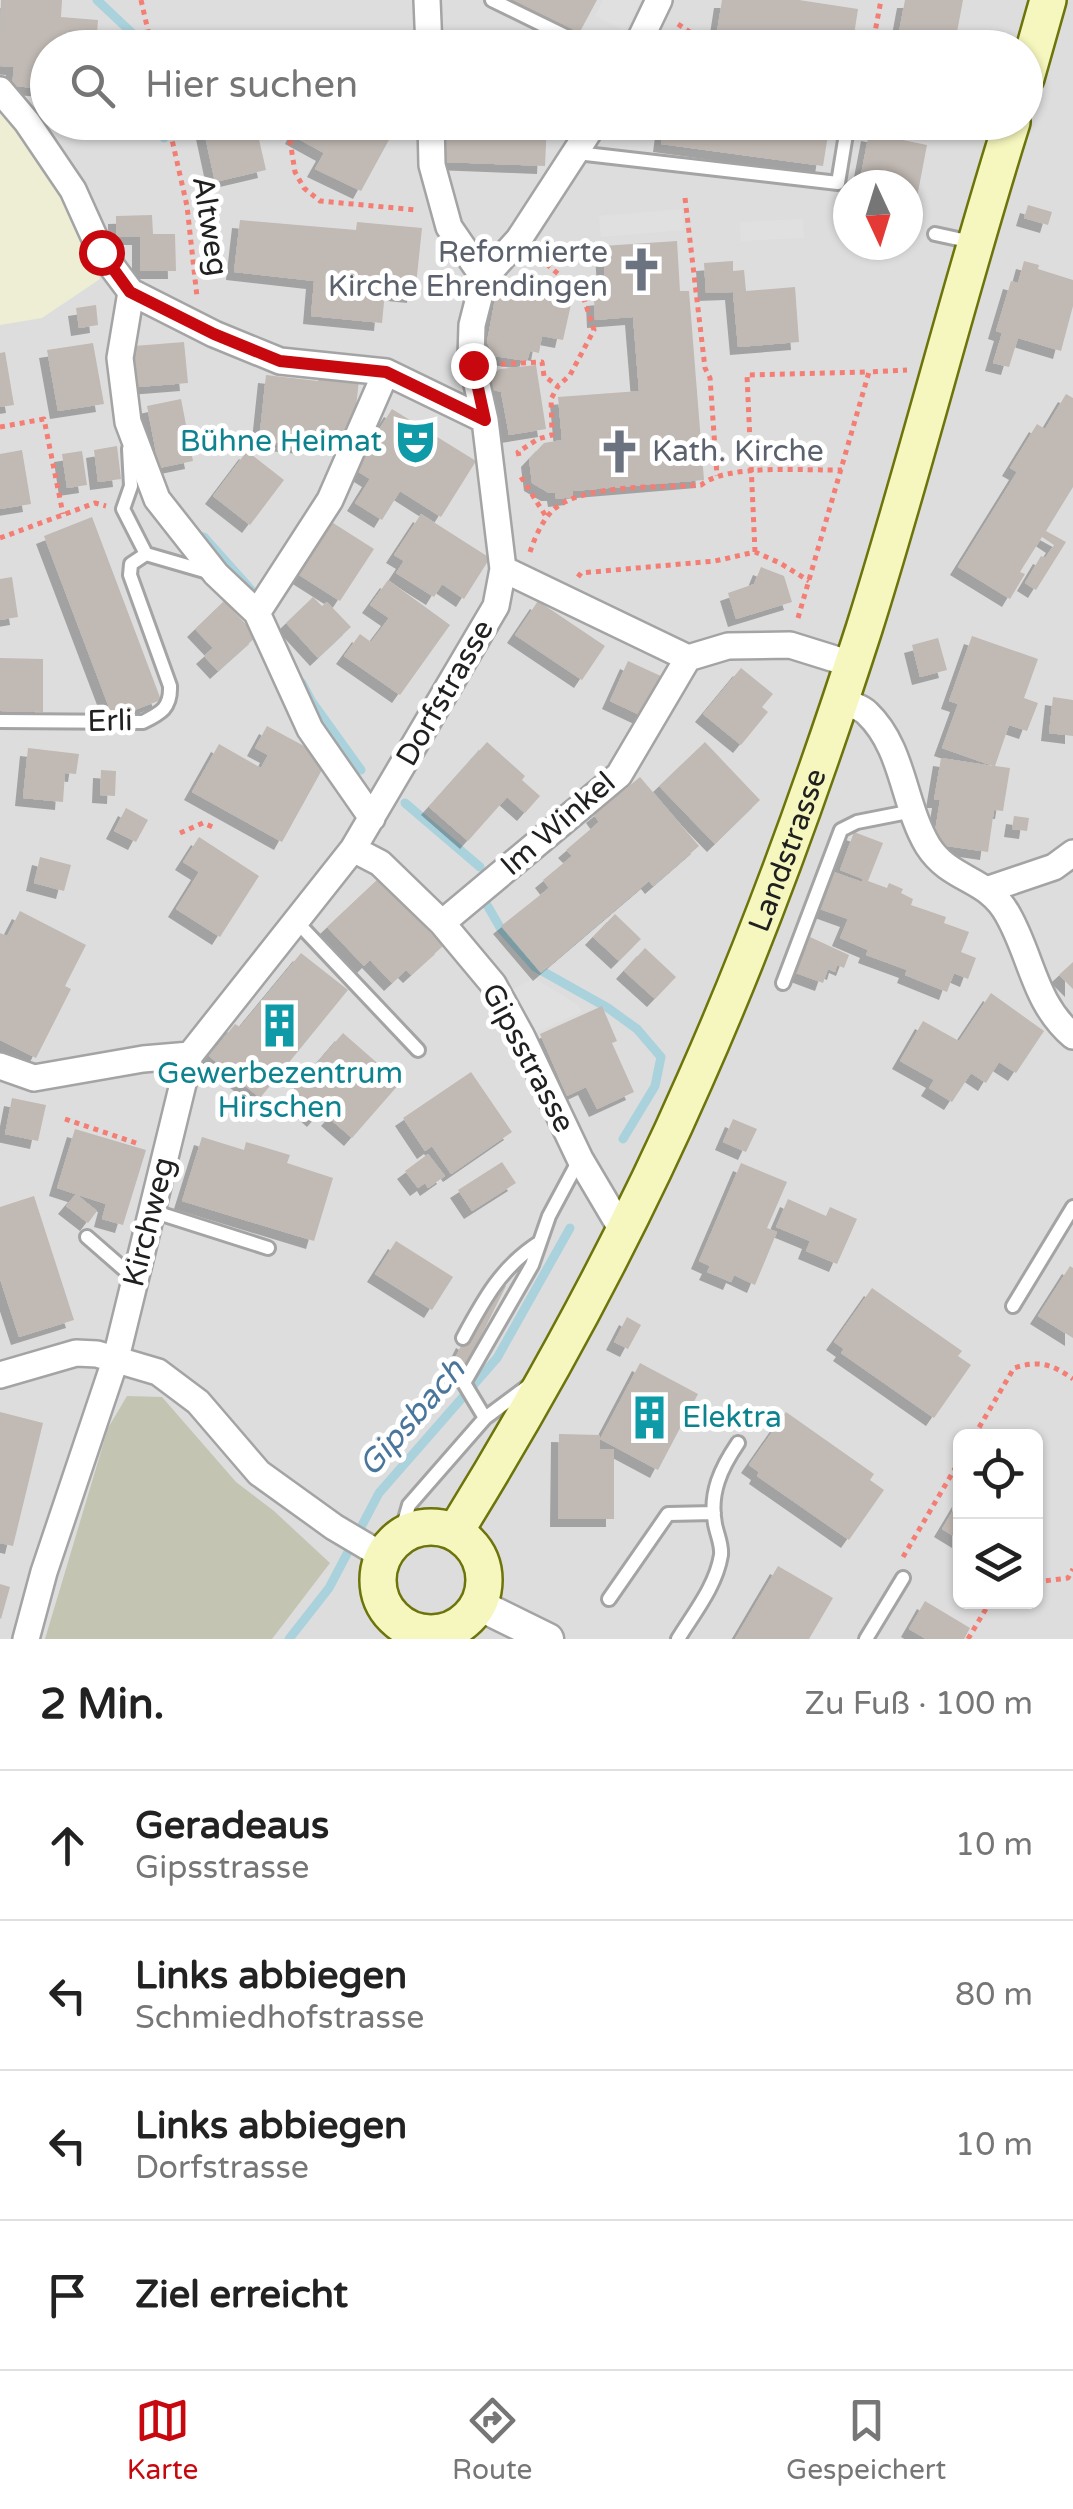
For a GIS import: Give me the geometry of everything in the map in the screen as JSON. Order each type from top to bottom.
[{"type":"main road","points":[[1040,30],[1048,0]]},
{"type":"main road","name":"Landstrasse","points":[[455,1532],[549,1369],[622,1230],[695,1081],[768,901],[852,664],[1006,140]]},
{"type":"main road","points":[[427,1527],[455,1532],[479,1556],[484,1589],[479,1605],[468,1620],[453,1630],[435,1634],[396,1632],[377,1586],[384,1546],[427,1527]]},
{"type":"street","points":[[427,0],[428,30]]},
{"type":"street","points":[[644,30],[656,5]]},
{"type":"street","points":[[0,90],[30,126]]},
{"type":"street","points":[[39,140],[73,190],[101,252],[130,292],[214,334],[280,361],[386,372],[485,420]]},
{"type":"street","points":[[431,140],[432,165],[450,227],[484,278]]},
{"type":"street","name":"Dorfstrasse","points":[[372,818],[496,606],[511,573],[473,365],[472,325],[484,278],[519,239],[585,140]]},
{"type":"street","points":[[130,292],[120,358],[128,422],[157,499],[216,574],[264,604],[310,729],[372,818],[353,849]]},
{"type":"street","points":[[264,604],[330,500],[386,372]]},
{"type":"street","points":[[511,573],[688,658],[728,646],[790,645],[852,664]]},
{"type":"street","name":"Im Winkel","points":[[442,923],[619,774],[688,658]]},
{"type":"street","points":[[839,702],[865,710],[884,736],[928,845],[948,870],[990,889],[1008,914],[1042,1000],[1058,1024],[1073,1036]]},
{"type":"street","name":"Gipsstrasse","points":[[353,849],[380,863],[442,923],[493,984],[580,1158],[622,1230]]},
{"type":"street","name":"Kirchweg","points":[[26,1639],[44,1572],[116,1358],[190,1055],[353,849]]},
{"type":"street","points":[[990,889],[1054,867],[1073,853]]},
{"type":"street","points":[[0,1066],[34,1078],[142,1059],[190,1055]]},
{"type":"street","points":[[0,1375],[76,1352],[116,1358],[158,1372],[198,1402],[260,1473],[334,1527],[384,1546]]},
{"type":"street","points":[[479,1605],[548,1639]]},
{"type":"lane","points":[[492,0],[553,30]]},
{"type":"lane","points":[[577,153],[838,184],[845,140]]},
{"type":"lane","points":[[935,234],[974,243]]},
{"type":"lane","points":[[128,422],[131,486],[123,509],[146,554],[216,574]]},
{"type":"lane","name":"Erli","points":[[0,722],[143,722],[164,712],[170,686],[130,575],[131,564],[146,554]]},
{"type":"lane","points":[[784,982],[841,830],[858,822],[914,811]]},
{"type":"lane","points":[[296,921],[418,1050]]},
{"type":"lane","points":[[481,1412],[464,1383],[532,1265],[580,1158]]},
{"type":"lane","points":[[1014,1306],[1073,1207]]},
{"type":"lane","points":[[152,1211],[268,1248]]},
{"type":"lane","points":[[87,1237],[135,1279]]},
{"type":"lane","points":[[463,1338],[490,1287],[517,1256],[540,1242]]},
{"type":"lane","points":[[384,1546],[481,1412],[549,1369]]},
{"type":"lane","points":[[678,1639],[717,1576],[722,1549],[713,1494],[723,1465],[738,1444]]},
{"type":"lane","points":[[610,1599],[668,1514],[714,1513]]},
{"type":"lane","points":[[866,1639],[903,1578]]},
{"type":"path","points":[[141,0],[148,30]]},
{"type":"path","points":[[875,30],[881,0]]},
{"type":"path","points":[[656,5],[687,30]]},
{"type":"path","name":"Altweg","points":[[172,140],[187,206],[198,301],[214,334]]},
{"type":"path","points":[[290,140],[295,172],[304,188],[320,201],[445,212]]},
{"type":"path","points":[[686,198],[705,368],[710,378],[717,476]]},
{"type":"path","points":[[519,239],[583,296],[594,330],[570,375],[551,400],[552,435],[538,438],[518,452],[522,478],[547,518]]},
{"type":"path","points":[[473,365],[542,362],[544,376],[558,386]]},
{"type":"path","points":[[755,552],[747,375],[905,370]]},
{"type":"path","points":[[790,645],[870,372]]},
{"type":"path","points":[[0,426],[44,419],[63,514]]},
{"type":"path","points":[[511,573],[547,518],[578,494],[701,486],[717,476],[752,472],[842,470]]},
{"type":"path","points":[[0,538],[95,503],[123,509]]},
{"type":"path","points":[[561,599],[581,573],[714,561],[755,552],[808,582]]},
{"type":"path","points":[[180,833],[203,823],[215,828]]},
{"type":"path","points":[[66,1119],[166,1154]]},
{"type":"path","points":[[978,1429],[1014,1368],[1036,1361],[1073,1379]]},
{"type":"path","points":[[903,1578],[898,1566],[953,1472]]},
{"type":"path","points":[[1043,1581],[1068,1578],[1073,1568]]},
{"type":"path","points":[[968,1639],[986,1609]]},
{"type":"shaded area","points":[[0,0],[1073,0],[1073,1639],[0,1639]]},
{"type":"shaded area","points":[[603,0],[641,0],[626,30],[595,16]]},
{"type":"shaded area","points":[[0,110],[21,128],[53,175],[100,279],[42,318],[0,325]]},
{"type":"shaded area","points":[[682,209],[684,230],[601,237],[599,216]]},
{"type":"shaded area","points":[[803,219],[804,238],[741,241],[740,222]]},
{"type":"shaded area","points":[[534,978],[578,1005],[582,1012],[532,1034],[508,992]]},
{"type":"shaded area","points":[[127,1396],[162,1397],[236,1482],[330,1563],[272,1639],[45,1639],[108,1428]]},
{"type":"building","points":[[1,0],[62,0],[61,17],[98,20],[97,30],[30,30],[30,88],[12,86],[14,67],[0,66]]},
{"type":"building","points":[[502,0],[597,0],[581,30],[559,30]]},
{"type":"building","points":[[722,0],[799,0],[858,9],[855,30],[717,30]]},
{"type":"building","points":[[905,0],[963,0],[957,30],[899,30]]},
{"type":"building","points":[[206,140],[259,140],[266,170],[215,182]]},
{"type":"building","points":[[300,140],[389,140],[361,191],[315,169],[324,153]]},
{"type":"building","points":[[444,140],[546,140],[545,166],[443,162]]},
{"type":"building","points":[[662,140],[827,140],[823,166],[661,144]]},
{"type":"building","points":[[868,140],[927,145],[922,170],[862,170]]},
{"type":"building","points":[[1028,205],[1052,212],[1048,225],[1024,218]]},
{"type":"building","points":[[152,215],[153,234],[175,234],[176,271],[140,271],[140,237],[116,237],[116,216]]},
{"type":"building","points":[[240,220],[356,230],[357,222],[422,228],[415,295],[385,292],[382,323],[311,316],[314,281],[234,272]]},
{"type":"building","points":[[677,241],[680,291],[689,291],[704,480],[573,491],[573,497],[556,499],[555,493],[532,483],[529,459],[544,443],[562,440],[558,397],[639,391],[633,317],[595,320],[594,298],[606,297],[603,246]]},
{"type":"building","points":[[733,261],[733,271],[744,270],[746,291],[795,287],[799,342],[738,347],[733,292],[706,293],[704,263]]},
{"type":"building","points":[[1024,261],[1073,280],[1073,306],[1061,351],[1018,338],[1009,367],[993,363],[1002,333],[996,331],[1011,281],[1018,283]]},
{"type":"building","points":[[498,283],[572,300],[563,340],[542,336],[539,353],[530,351],[527,361],[493,356],[487,342]]},
{"type":"building","points":[[96,305],[98,325],[79,328],[76,308]]},
{"type":"building","points":[[184,342],[188,383],[138,387],[134,346]]},
{"type":"building","points":[[93,343],[104,404],[58,411],[47,350]]},
{"type":"building","points":[[5,352],[14,405],[0,407],[0,353]]},
{"type":"building","points":[[536,365],[546,429],[509,435],[501,392],[490,384],[491,374],[500,369]]},
{"type":"building","points":[[266,375],[318,381],[318,376],[359,380],[352,443],[307,438],[306,446],[259,441]]},
{"type":"building","points":[[1066,394],[1073,398],[1073,487],[1046,531],[1066,542],[1036,590],[1025,583],[1041,556],[1045,558],[1054,545],[1042,537],[1020,572],[1025,574],[1010,599],[958,567],[1017,472],[1010,468],[1037,424],[1045,429]]},
{"type":"building","points":[[181,399],[193,461],[159,468],[147,406]]},
{"type":"building","points":[[392,409],[476,461],[441,517],[400,491],[382,520],[355,503],[370,479],[354,469]]},
{"type":"building","points":[[117,446],[121,479],[98,482],[94,450]]},
{"type":"building","points":[[22,450],[31,504],[0,509],[0,454]]},
{"type":"building","points":[[82,451],[87,485],[67,488],[62,454]]},
{"type":"building","points":[[247,451],[284,480],[250,525],[213,496]]},
{"type":"building","points":[[421,514],[490,558],[464,599],[442,584],[434,597],[396,573],[404,561],[394,555]]},
{"type":"building","points":[[92,517],[161,700],[113,718],[44,536]]},
{"type":"building","points":[[330,521],[374,549],[340,601],[296,573]]},
{"type":"building","points":[[761,567],[784,576],[792,602],[736,619],[728,593],[754,584]]},
{"type":"building","points":[[12,577],[18,617],[0,620],[0,579]]},
{"type":"building","points":[[388,580],[450,625],[400,695],[344,656],[360,634],[371,642],[389,618],[370,605]]},
{"type":"building","points":[[313,597],[322,606],[327,602],[351,627],[318,658],[286,623]]},
{"type":"building","points":[[224,601],[257,636],[218,671],[204,656],[213,648],[195,629]]},
{"type":"building","points":[[538,601],[605,646],[582,680],[515,635]]},
{"type":"building","points":[[972,636],[1038,659],[1024,698],[1038,703],[1027,731],[1009,725],[995,766],[1010,768],[1003,811],[994,810],[988,852],[933,844],[940,800],[934,800],[941,758],[993,766],[942,748],[958,704],[949,701]]},
{"type":"building","points":[[938,638],[947,670],[920,677],[912,645]]},
{"type":"building","points":[[0,658],[43,659],[43,712],[0,711]]},
{"type":"building","points":[[628,661],[663,677],[644,717],[610,701]]},
{"type":"building","points":[[741,668],[773,694],[762,707],[768,712],[741,745],[703,714]]},
{"type":"building","points":[[1053,697],[1073,700],[1073,736],[1049,733]]},
{"type":"building","points":[[267,726],[328,759],[282,842],[192,792],[219,744],[261,768],[268,755],[255,748]]},
{"type":"building","points":[[487,742],[525,776],[522,780],[540,796],[525,813],[507,797],[468,841],[429,807]]},
{"type":"building","points":[[705,742],[760,800],[715,844],[659,786]]},
{"type":"building","points":[[28,748],[79,754],[76,774],[65,773],[63,802],[23,798]]},
{"type":"building","points":[[101,770],[116,771],[115,796],[100,795]]},
{"type":"building","points":[[640,777],[699,846],[653,886],[649,881],[541,973],[501,926],[549,888],[543,880],[572,856],[566,850],[599,822],[594,815]]},
{"type":"building","points":[[126,808],[148,820],[136,842],[114,831]]},
{"type":"building","points":[[1014,816],[1029,818],[1027,831],[1012,829]]},
{"type":"building","points":[[854,832],[883,843],[868,881],[903,889],[901,893],[913,899],[911,905],[946,917],[944,923],[969,932],[961,952],[976,958],[968,979],[954,973],[947,992],[905,975],[907,970],[866,955],[868,950],[840,938],[848,919],[820,909],[834,872],[862,882],[863,879],[840,870]]},
{"type":"building","points":[[199,837],[259,876],[220,937],[176,909],[199,872],[183,862]]},
{"type":"building","points":[[40,857],[71,865],[64,891],[34,883]]},
{"type":"building","points":[[379,878],[443,946],[411,975],[406,970],[392,983],[370,960],[364,966],[327,927]]},
{"type":"building","points":[[20,911],[86,945],[65,986],[71,989],[36,1058],[0,1040],[0,933],[7,936]]},
{"type":"building","points":[[615,914],[641,939],[619,961],[593,937]]},
{"type":"building","points":[[810,937],[849,955],[844,968],[837,965],[835,972],[828,969],[823,983],[796,973]]},
{"type":"building","points":[[645,948],[676,977],[655,999],[624,971]]},
{"type":"building","name":"Gewerbezentrum Hirschen","points":[[301,953],[348,990],[260,1098],[209,1056],[235,1024],[240,1027]]},
{"type":"building","points":[[1073,962],[1073,989],[1059,975]]},
{"type":"building","points":[[991,993],[1044,1031],[1016,1073],[999,1062],[986,1083],[971,1073],[952,1102],[929,1088],[934,1080],[900,1061],[923,1021],[959,1041]]},
{"type":"building","points":[[602,1006],[617,1041],[612,1043],[634,1092],[597,1109],[586,1087],[567,1096],[540,1034]]},
{"type":"building","points":[[343,1033],[400,1083],[352,1138],[329,1118],[339,1107],[331,1101],[315,1119],[289,1096]]},
{"type":"building","points":[[471,1072],[512,1132],[451,1174],[432,1146],[425,1151],[403,1118]]},
{"type":"building","points":[[12,1098],[46,1105],[38,1141],[5,1134]]},
{"type":"building","points":[[733,1119],[757,1129],[746,1152],[723,1142]]},
{"type":"building","points":[[75,1129],[146,1150],[123,1225],[102,1219],[106,1204],[57,1188]]},
{"type":"building","points":[[202,1137],[244,1150],[246,1142],[290,1155],[287,1163],[333,1178],[314,1241],[182,1201]]},
{"type":"building","points":[[428,1154],[445,1176],[428,1188],[425,1183],[418,1188],[405,1171]]},
{"type":"building","points":[[502,1162],[516,1183],[472,1211],[458,1190]]},
{"type":"building","points":[[741,1163],[787,1182],[767,1228],[777,1232],[755,1285],[734,1275],[731,1282],[707,1272],[710,1266],[699,1261]]},
{"type":"building","points":[[76,1194],[97,1211],[88,1223],[66,1206]]},
{"type":"building","points":[[34,1196],[74,1320],[19,1337],[0,1279],[0,1207]]},
{"type":"building","points":[[788,1199],[826,1216],[830,1207],[857,1219],[837,1264],[806,1251],[810,1241],[776,1227]]},
{"type":"building","points":[[396,1241],[453,1277],[432,1310],[375,1274]]},
{"type":"building","points":[[1070,1266],[1073,1268],[1073,1338],[1038,1316]]},
{"type":"building","points":[[499,1283],[506,1286],[464,1370],[452,1364],[464,1340],[469,1343]]},
{"type":"building","points":[[872,1288],[962,1351],[958,1356],[971,1365],[934,1418],[841,1353],[844,1349],[834,1342]]},
{"type":"building","points":[[627,1317],[641,1325],[628,1349],[614,1342]]},
{"type":"building","name":"Elektra","points":[[640,1363],[698,1394],[658,1470],[600,1439]]},
{"type":"building","points":[[0,1412],[43,1423],[13,1546],[0,1543]]},
{"type":"building","points":[[786,1412],[874,1474],[870,1480],[884,1490],[849,1540],[757,1476],[759,1472],[749,1465]]},
{"type":"building","points":[[559,1434],[600,1435],[600,1449],[614,1449],[614,1519],[558,1519]]},
{"type":"building","points":[[953,1511],[953,1536],[942,1529]]},
{"type":"building","points":[[778,1566],[833,1598],[809,1639],[735,1639]]},
{"type":"building","points":[[0,1584],[10,1587],[1,1619],[0,1618]]},
{"type":"building","points":[[925,1601],[970,1628],[964,1639],[926,1639],[909,1629]]},
{"type":"waterway","name":"Gipsbach","points":[[97,0],[129,30]]},
{"type":"waterway","name":"Gipsbach","points":[[204,537],[262,602]]},
{"type":"waterway","name":"Gipsbach","points":[[302,683],[361,770]]},
{"type":"waterway","points":[[405,803],[480,867]]},
{"type":"waterway","points":[[487,905],[501,929],[535,967],[608,1008],[637,1029],[661,1057],[655,1086],[623,1139]]},
{"type":"waterway","name":"Gipsbach","points":[[289,1639],[329,1588],[379,1493],[497,1358],[570,1228]]},
{"type":"place","name":"Reformierte Kirche Ehrendingen","points":[[641,269]]},
{"type":"place","name":"Bühne Heimat","points":[[415,441]]},
{"type":"place","name":"Kath. Kirche","points":[[619,451]]},
{"type":"place","name":"Gewerbezentrum Hirschen","points":[[280,1026]]},
{"type":"place","name":"Elektra","points":[[649,1417]]},
{"type":"route","points":[[101,252],[130,292],[214,334],[280,361],[386,372],[485,420],[473,365]]}]
